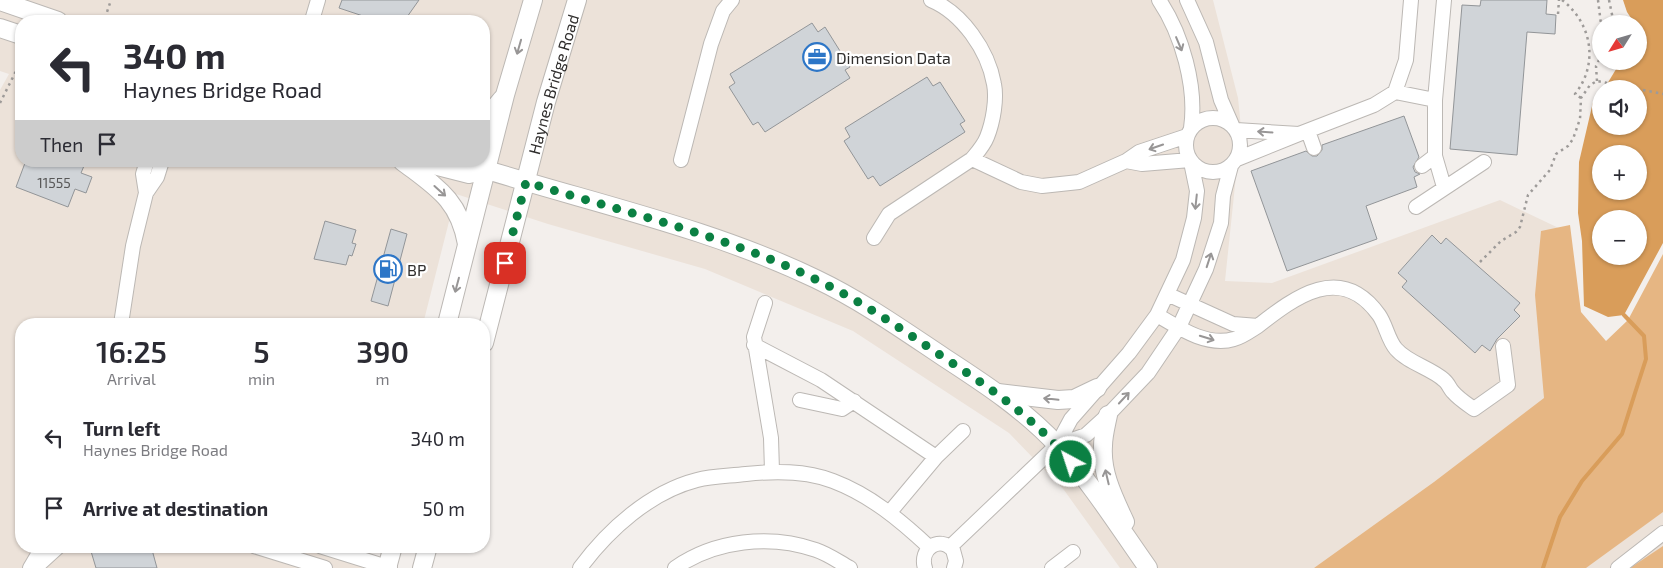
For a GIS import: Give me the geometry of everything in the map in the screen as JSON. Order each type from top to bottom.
[{"type":"main road","points":[[490,143],[533,0]]},
{"type":"main road","name":"Haynes Bridge Road","points":[[490,320],[546,102],[577,0]]},
{"type":"main road","points":[[0,1],[41,15]]},
{"type":"main road","points":[[0,28],[15,33]]},
{"type":"main road","points":[[490,114],[505,95]]},
{"type":"main road","points":[[410,167],[443,193],[455,207],[464,226],[467,246]]},
{"type":"main road","points":[[442,167],[469,174],[481,167]]},
{"type":"main road","points":[[449,318],[467,246],[483,167]]},
{"type":"main road","points":[[486,167],[526,182],[712,238],[765,257],[816,279],[866,305],[1019,410],[1057,445],[1084,478],[1144,561]]},
{"type":"main road","points":[[995,392],[1058,400],[1074,399],[1097,388]]},
{"type":"main road","points":[[1108,415],[1102,446],[1108,484],[1144,561]]},
{"type":"main road","points":[[388,568],[391,553]]},
{"type":"main road","points":[[422,568],[426,553]]},
{"type":"street","points":[[314,15],[318,0]]},
{"type":"street","points":[[681,160],[711,44],[723,11],[732,0]]},
{"type":"street","points":[[874,238],[889,214],[972,159],[987,139],[992,119],[994,85],[987,62],[973,38],[957,17],[931,0]]},
{"type":"street","points":[[950,547],[1057,445],[1071,419],[1129,353],[1157,315],[1183,260],[1194,218],[1197,191],[1186,145],[1193,92],[1182,50],[1158,0]]},
{"type":"street","points":[[1057,445],[1086,435],[1148,373],[1179,328],[1206,269],[1221,223],[1223,196],[1240,141],[1221,100],[1206,42],[1187,0]]},
{"type":"street","points":[[1126,161],[1142,164],[1191,161],[1206,172],[1215,173],[1234,162],[1303,132],[1374,105],[1395,92],[1406,60],[1411,0]]},
{"type":"street","points":[[1444,0],[1435,100],[1435,156],[1444,187]]},
{"type":"street","points":[[1395,92],[1435,100]]},
{"type":"street","points":[[972,159],[1021,182],[1042,186],[1079,182],[1126,161],[1139,152],[1189,132],[1198,122],[1216,118],[1234,128],[1303,132]]},
{"type":"street","points":[[1303,132],[1314,148]]},
{"type":"street","points":[[1422,166],[1435,156]]},
{"type":"street","points":[[1416,206],[1484,162]]},
{"type":"street","points":[[122,318],[134,246],[146,193],[144,174],[146,167]]},
{"type":"street","points":[[146,193],[157,177],[160,167]]},
{"type":"street","points":[[1157,315],[1179,328],[1210,340],[1227,341],[1236,339],[1258,326],[1290,301],[1311,290],[1330,287],[1348,291],[1363,298],[1379,315],[1396,349],[1445,380],[1454,393],[1474,410],[1508,385],[1503,346]]},
{"type":"street","points":[[1167,294],[1233,324],[1258,326]]},
{"type":"street","points":[[766,303],[756,329],[754,345],[771,438],[772,471]]},
{"type":"street","points":[[754,345],[821,380],[936,457]]},
{"type":"street","points":[[800,400],[842,409],[854,401]]},
{"type":"street","points":[[890,512],[936,457],[963,431]]},
{"type":"street","points":[[580,568],[612,530],[656,498],[697,480],[772,471],[831,480],[859,492],[890,512],[929,547]]},
{"type":"street","points":[[1618,568],[1663,533]]},
{"type":"street","points":[[675,568],[703,552],[726,545],[750,542],[797,545],[817,551],[850,568]]},
{"type":"street","points":[[925,568],[924,556],[929,547],[940,543],[950,547],[956,555],[954,568]]},
{"type":"street","points":[[1052,568],[1073,552]]},
{"type":"street","points":[[30,568],[39,553]]},
{"type":"street","points":[[35,568],[52,553]]},
{"type":"street","points":[[277,553],[325,568]]},
{"type":"street","points":[[342,553],[388,568]]},
{"type":"path","points":[[106,15],[112,0]]},
{"type":"path","points":[[1558,14],[1560,0]]},
{"type":"path","points":[[1560,0],[1578,17],[1589,39],[1590,53],[1586,75],[1575,94],[1581,98]]},
{"type":"path","points":[[1598,0],[1600,15]]},
{"type":"path","points":[[1609,0],[1612,15]]},
{"type":"path","points":[[0,102],[15,73]]},
{"type":"path","points":[[1480,262],[1496,246],[1520,227],[1528,195],[1550,170],[1556,154],[1568,146],[1573,139],[1580,119],[1581,98],[1592,84]]},
{"type":"path","points":[[1647,91],[1663,94]]},
{"type":"shaded area","points":[[0,0],[1213,0],[1238,98],[1241,128],[1225,281],[1272,283],[1500,200],[1565,231],[1571,333],[1620,345],[1663,286],[1663,568],[1120,568],[1064,490],[1009,433],[853,331],[705,269],[548,224],[456,194],[425,318],[15,318],[15,553],[366,553],[362,568],[0,568],[0,90],[9,74],[0,71]]},
{"type":"shaded area","points":[[1623,0],[1663,0],[1663,243],[1624,315],[1608,317],[1584,306],[1582,241],[1578,213],[1579,162],[1592,106],[1592,135],[1647,135],[1647,80],[1609,80],[1616,70],[1648,70],[1648,15],[1629,15]]},
{"type":"shaded area","points":[[1570,225],[1581,312],[1606,341],[1628,320],[1663,254],[1663,512],[1586,568],[1314,568],[1434,482],[1544,398],[1535,295],[1541,231]]},
{"type":"shaded area","points":[[1663,546],[1663,568],[1630,568]]},
{"type":"building","points":[[342,0],[419,0],[408,15],[360,15],[339,8]]},
{"type":"building","points":[[1481,0],[1547,0],[1546,14],[1556,15],[1555,34],[1527,32],[1517,155],[1450,149],[1462,5],[1480,6]]},
{"type":"building","points":[[812,23],[818,32],[825,27],[850,67],[845,70],[850,78],[765,132],[758,122],[753,125],[729,87],[735,83],[730,74]]},
{"type":"building","points":[[927,77],[933,86],[940,82],[965,121],[960,124],[965,132],[880,186],[873,176],[868,179],[844,141],[850,137],[845,128]]},
{"type":"building","points":[[1404,116],[1419,157],[1413,167],[1415,172],[1420,174],[1414,177],[1417,187],[1366,206],[1377,239],[1287,271],[1251,171],[1306,151],[1312,156],[1317,156],[1322,150],[1322,145]]},
{"type":"building","points":[[24,167],[84,167],[81,173],[92,177],[86,193],[75,189],[68,207],[16,187]]},
{"type":"building","points":[[325,221],[356,230],[352,243],[356,244],[352,256],[349,255],[346,265],[314,259]]},
{"type":"building","points":[[391,229],[407,234],[388,306],[371,301]]},
{"type":"building","points":[[1432,235],[1441,244],[1446,238],[1520,303],[1514,310],[1520,316],[1497,339],[1490,351],[1482,345],[1475,353],[1402,287],[1407,281],[1398,273]]},
{"type":"building","points":[[92,553],[153,553],[157,568],[96,568]]},
{"type":"waterway","points":[[1543,568],[1560,517],[1582,481],[1622,434],[1646,359],[1644,336],[1624,315]]},
{"type":"place","name":"Dimension Data","points":[[817,57]]},
{"type":"place","name":"BP","points":[[388,269]]},
{"type":"route","points":[[505,263],[526,182],[712,238],[765,257],[816,279],[866,305],[1019,410],[1057,445],[1071,462]]}]
